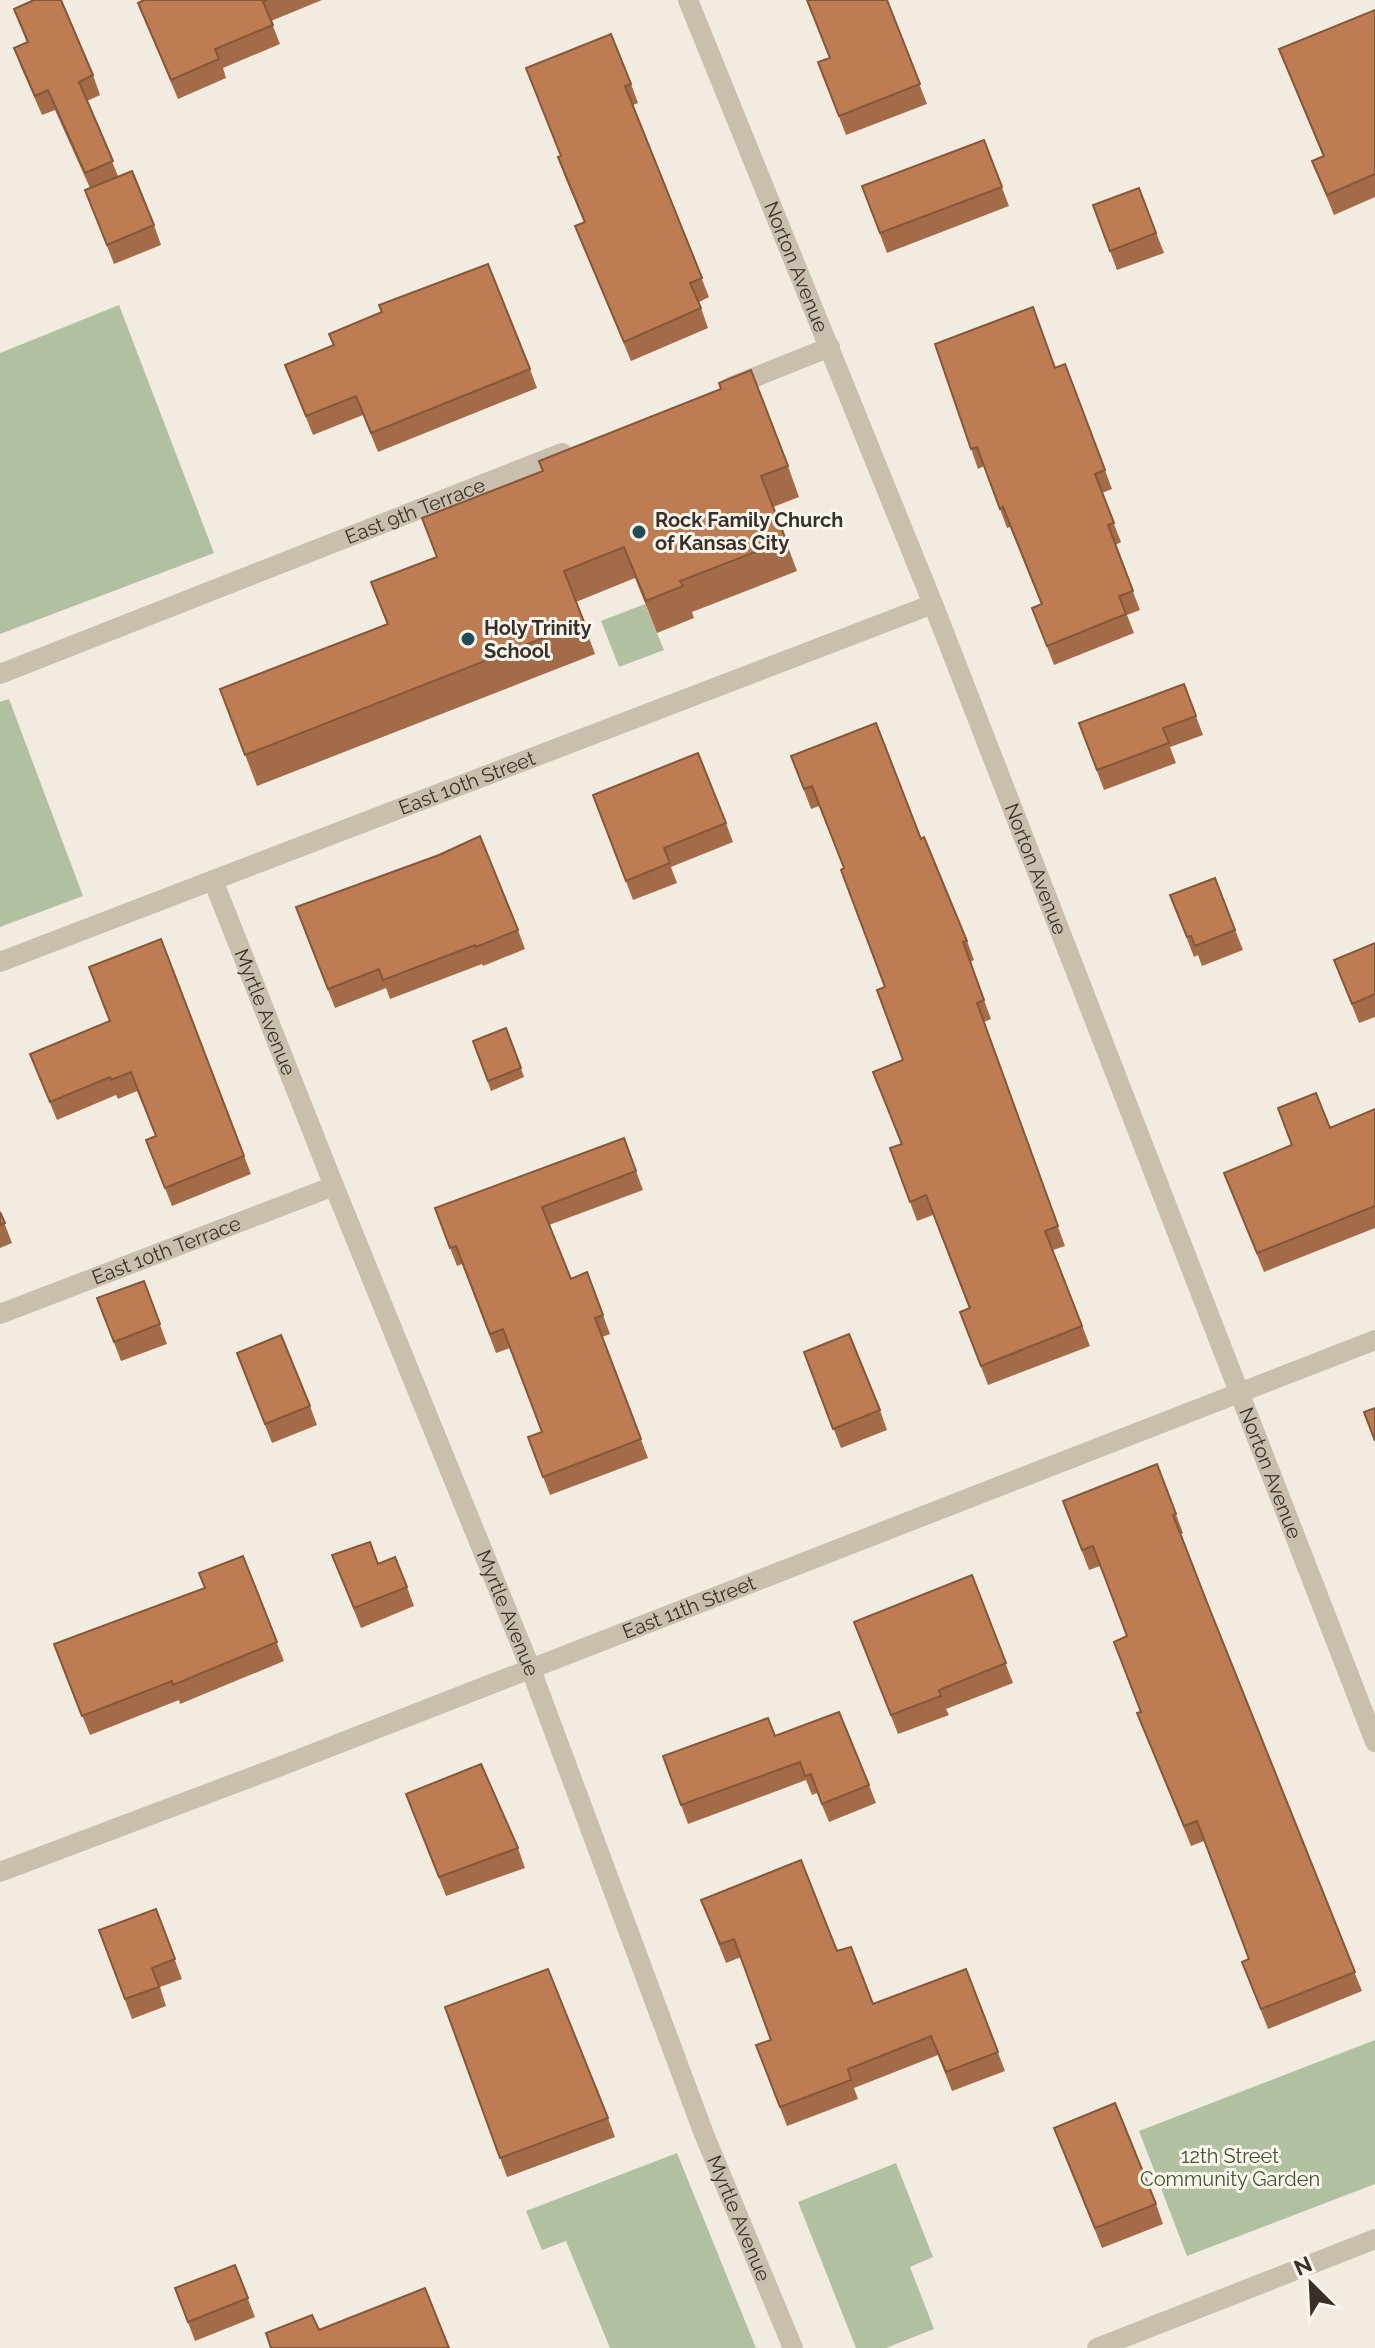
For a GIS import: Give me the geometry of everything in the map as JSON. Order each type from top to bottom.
[{"type":"street","name":"Norton Avenue","points":[[688,0],[933,604],[1375,1742]]},
{"type":"street","points":[[707,395],[830,347]]},
{"type":"street","name":"East 9th Terrace","points":[[0,674],[575,448]]},
{"type":"street","name":"East 10th Street","points":[[0,962],[933,604]]},
{"type":"street","name":"Myrtle Avenue","points":[[213,880],[530,1667],[704,2134],[793,2348]]},
{"type":"street","name":"East 10th Terrace","points":[[0,1314],[334,1186]]},
{"type":"street","name":"East 11th Street","points":[[0,1872],[281,1766],[1375,1340]]},
{"type":"street","points":[[1097,2348],[1375,2239]]},
{"type":"green space","points":[[119,305],[214,553],[0,634],[0,353]]},
{"type":"green space","points":[[645,604],[664,650],[619,667],[601,621]]},
{"type":"green space","points":[[9,699],[83,896],[0,927],[0,702]]},
{"type":"green space","name":"12th Street Community Garden","points":[[1375,2040],[1375,2184],[1187,2256],[1139,2131]]},
{"type":"green space","points":[[677,2153],[756,2348],[610,2348],[566,2241],[542,2250],[526,2211]]},
{"type":"green space","points":[[896,2163],[933,2257],[910,2267],[934,2329],[886,2348],[856,2348],[798,2202]]},
{"type":"building","points":[[34,0],[61,0],[93,75],[79,82],[113,161],[85,173],[48,90],[35,96],[14,48],[28,42],[14,9]]},
{"type":"building","points":[[144,0],[267,0],[263,2],[273,25],[215,49],[219,59],[171,80],[138,3]]},
{"type":"building","points":[[807,0],[887,0],[920,84],[839,116],[818,62],[830,58]]},
{"type":"building","points":[[1375,10],[1375,174],[1327,195],[1312,161],[1324,156],[1279,49]]},
{"type":"building","points":[[611,34],[631,84],[625,86],[702,278],[690,283],[701,308],[624,342],[575,226],[585,222],[526,68]]},
{"type":"building","points":[[984,140],[1002,187],[880,233],[862,186]]},
{"type":"building","points":[[132,171],[154,225],[107,245],[85,190]]},
{"type":"building","points":[[1139,188],[1156,233],[1110,251],[1093,205]]},
{"type":"building","points":[[488,264],[530,369],[371,433],[356,396],[306,416],[285,365],[334,345],[329,334],[382,312],[379,305]]},
{"type":"building","points":[[1033,307],[1055,368],[1065,364],[1105,470],[1095,474],[1114,523],[1108,525],[1133,591],[1119,596],[1126,614],[1047,646],[1032,608],[1042,604],[1003,507],[1000,509],[977,447],[971,449],[935,344]]},
{"type":"building","points":[[751,370],[788,466],[761,476],[786,540],[680,581],[683,586],[646,601],[624,547],[564,571],[584,622],[245,755],[220,689],[388,624],[371,582],[437,557],[422,518],[543,471],[539,461],[721,389],[719,383]]},
{"type":"building","points":[[1184,684],[1196,716],[1163,728],[1169,743],[1097,770],[1079,723]]},
{"type":"building","points":[[876,723],[921,839],[924,837],[967,941],[963,942],[984,1000],[977,1003],[1058,1226],[1045,1231],[1082,1326],[981,1366],[960,1312],[970,1308],[926,1195],[910,1202],[890,1148],[902,1144],[873,1072],[903,1060],[877,990],[885,987],[812,786],[804,789],[791,756]]},
{"type":"building","points":[[698,753],[726,823],[664,848],[670,863],[626,881],[593,795]]},
{"type":"building","points":[[480,836],[518,930],[383,980],[379,969],[328,989],[296,907],[439,855]]},
{"type":"building","points":[[1215,878],[1235,930],[1195,946],[1191,936],[1187,937],[1170,895]]},
{"type":"building","points":[[161,939],[244,1156],[165,1188],[146,1140],[156,1136],[131,1072],[111,1080],[110,1077],[50,1102],[30,1054],[110,1021],[89,967]]},
{"type":"building","points":[[1375,943],[1375,994],[1352,1004],[1334,960]]},
{"type":"building","points":[[506,1028],[521,1068],[488,1081],[473,1041]]},
{"type":"building","points":[[1316,1093],[1330,1128],[1375,1109],[1375,1206],[1257,1253],[1224,1173],[1292,1145],[1278,1108]]},
{"type":"building","points":[[624,1138],[636,1171],[542,1207],[571,1279],[587,1272],[603,1315],[595,1318],[641,1439],[543,1477],[528,1437],[542,1432],[503,1329],[490,1334],[456,1246],[450,1248],[435,1208]]},
{"type":"building","points":[[144,1281],[160,1324],[114,1342],[97,1298]]},
{"type":"building","points":[[849,1334],[880,1410],[833,1429],[804,1352]]},
{"type":"building","points":[[281,1335],[310,1406],[265,1424],[237,1353]]},
{"type":"building","points":[[1375,1408],[1375,1441],[1364,1412]]},
{"type":"building","points":[[1157,1464],[1208,1605],[1355,1972],[1261,2009],[1242,1962],[1249,1959],[1197,1821],[1184,1826],[1137,1713],[1141,1712],[1114,1642],[1127,1636],[1093,1546],[1082,1550],[1063,1501]]},
{"type":"building","points":[[370,1542],[378,1564],[395,1557],[407,1587],[354,1608],[332,1555]]},
{"type":"building","points":[[243,1556],[277,1642],[173,1685],[172,1681],[82,1716],[54,1644],[205,1588],[199,1573]]},
{"type":"building","points":[[972,1575],[1006,1663],[939,1690],[941,1696],[891,1715],[854,1622]]},
{"type":"building","points":[[839,1712],[869,1785],[822,1804],[811,1774],[805,1776],[800,1762],[681,1805],[663,1756],[768,1718],[775,1736]]},
{"type":"building","points":[[481,1764],[518,1848],[439,1877],[406,1794]]},
{"type":"building","points":[[801,1860],[837,1951],[851,1947],[873,2004],[966,1969],[998,2052],[946,2072],[931,2036],[848,2069],[851,2080],[780,2107],[756,2045],[771,2040],[734,1939],[720,1944],[701,1900]]},
{"type":"building","points":[[156,1909],[175,1959],[152,1968],[159,1987],[125,1999],[99,1930]]},
{"type":"building","points":[[548,1969],[608,2118],[500,2158],[445,2007]]},
{"type":"building","points":[[1115,2103],[1156,2204],[1095,2228],[1054,2128]]},
{"type":"building","points":[[235,2265],[248,2298],[188,2322],[175,2288]]},
{"type":"building","points":[[425,2288],[449,2348],[271,2348],[266,2333],[312,2315],[319,2330]]},
{"type":"place","name":"Rock Family Church of Kansas City","points":[[639,532]]},
{"type":"place","name":"Holy Trinity School","points":[[468,639]]}]
